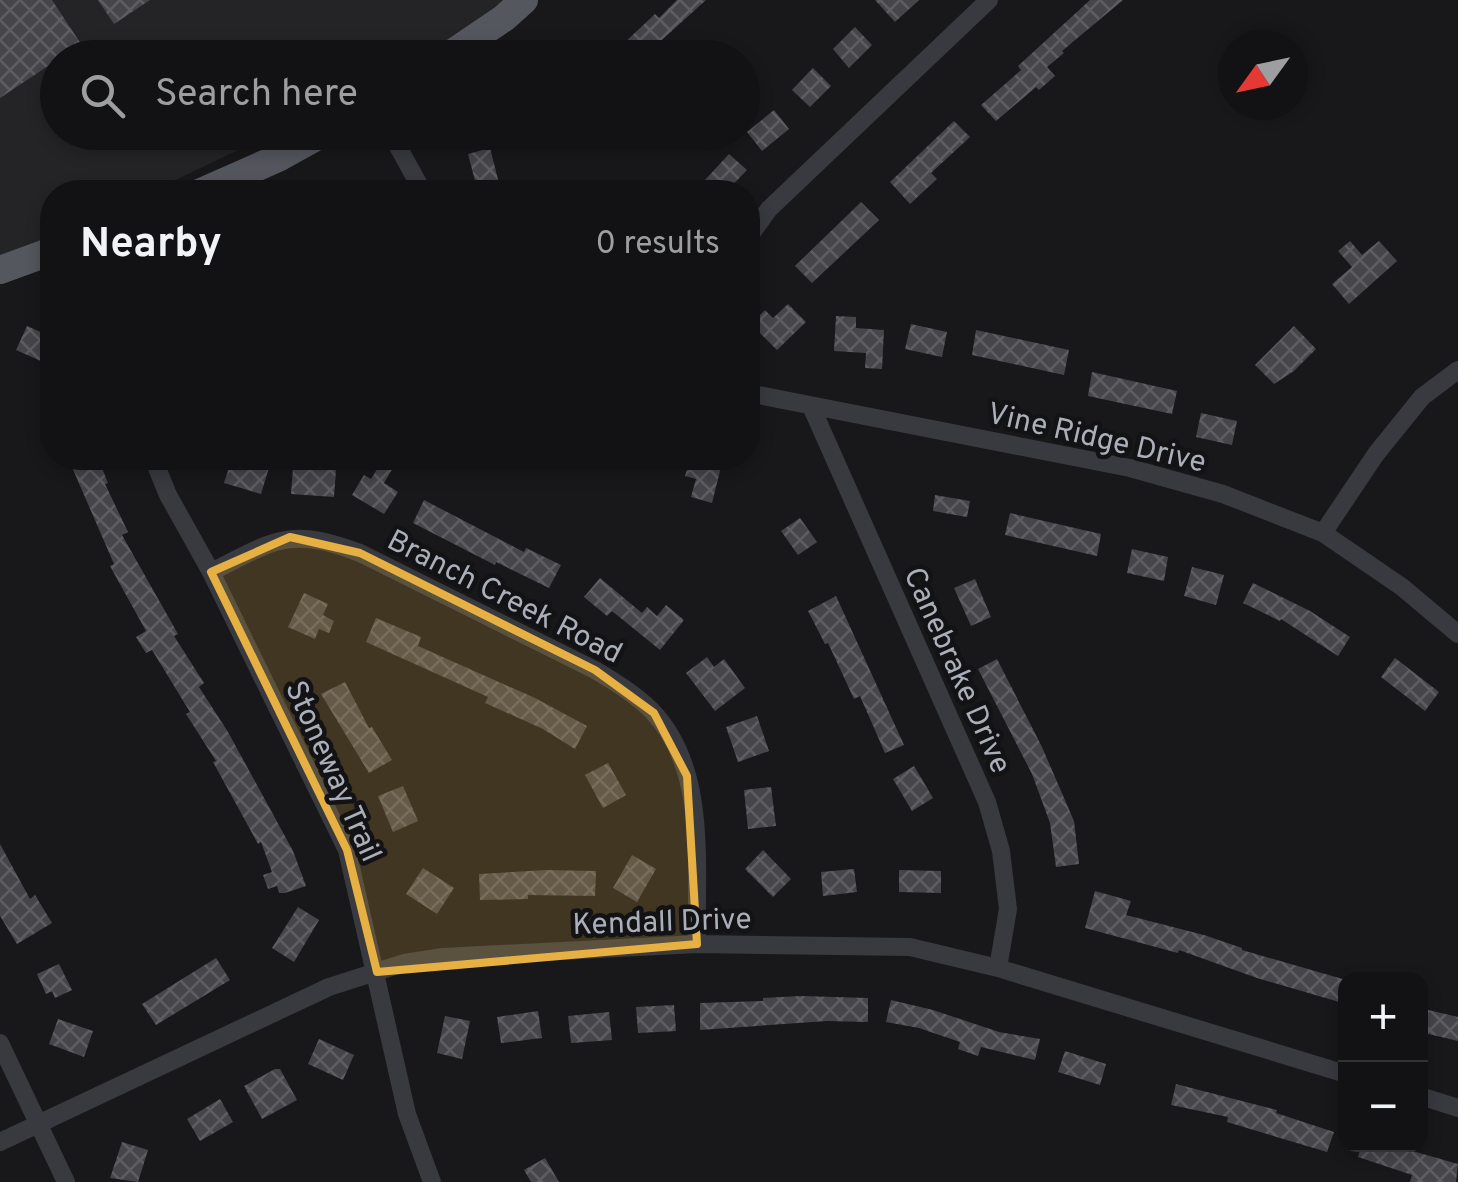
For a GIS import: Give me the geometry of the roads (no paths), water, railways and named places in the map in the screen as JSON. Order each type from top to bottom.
[{"type":"main road","points":[[472,40],[524,0]]},
{"type":"main road","points":[[228,180],[292,150]]},
{"type":"main road","points":[[0,270],[40,255]]},
{"type":"street","points":[[760,221],[989,0]]},
{"type":"street","points":[[400,150],[417,180]]},
{"type":"street","points":[[1324,533],[1376,454],[1422,397],[1458,370]]},
{"type":"street","name":"Vine Ridge Drive","points":[[760,395],[1130,468],[1223,494],[1324,533],[1402,588],[1458,634]]},
{"type":"street","name":"Canebrake Drive","points":[[811,406],[987,802],[1002,851],[1008,910],[998,968]]},
{"type":"street","name":"Stoneway Trail","points":[[159,470],[346,850],[407,1114],[432,1182]]},
{"type":"street","name":"Branch Creek Road","points":[[211,572],[290,537],[327,541],[360,553],[594,670],[630,692],[654,713],[673,741],[687,776],[694,820],[697,944]]},
{"type":"street","name":"Kendall Drive","points":[[0,1142],[329,987],[404,963],[443,957],[697,944],[910,948],[998,968],[1338,1072]]},
{"type":"street","points":[[0,1042],[66,1182]]},
{"type":"street","points":[[1428,1099],[1458,1108]]}]
